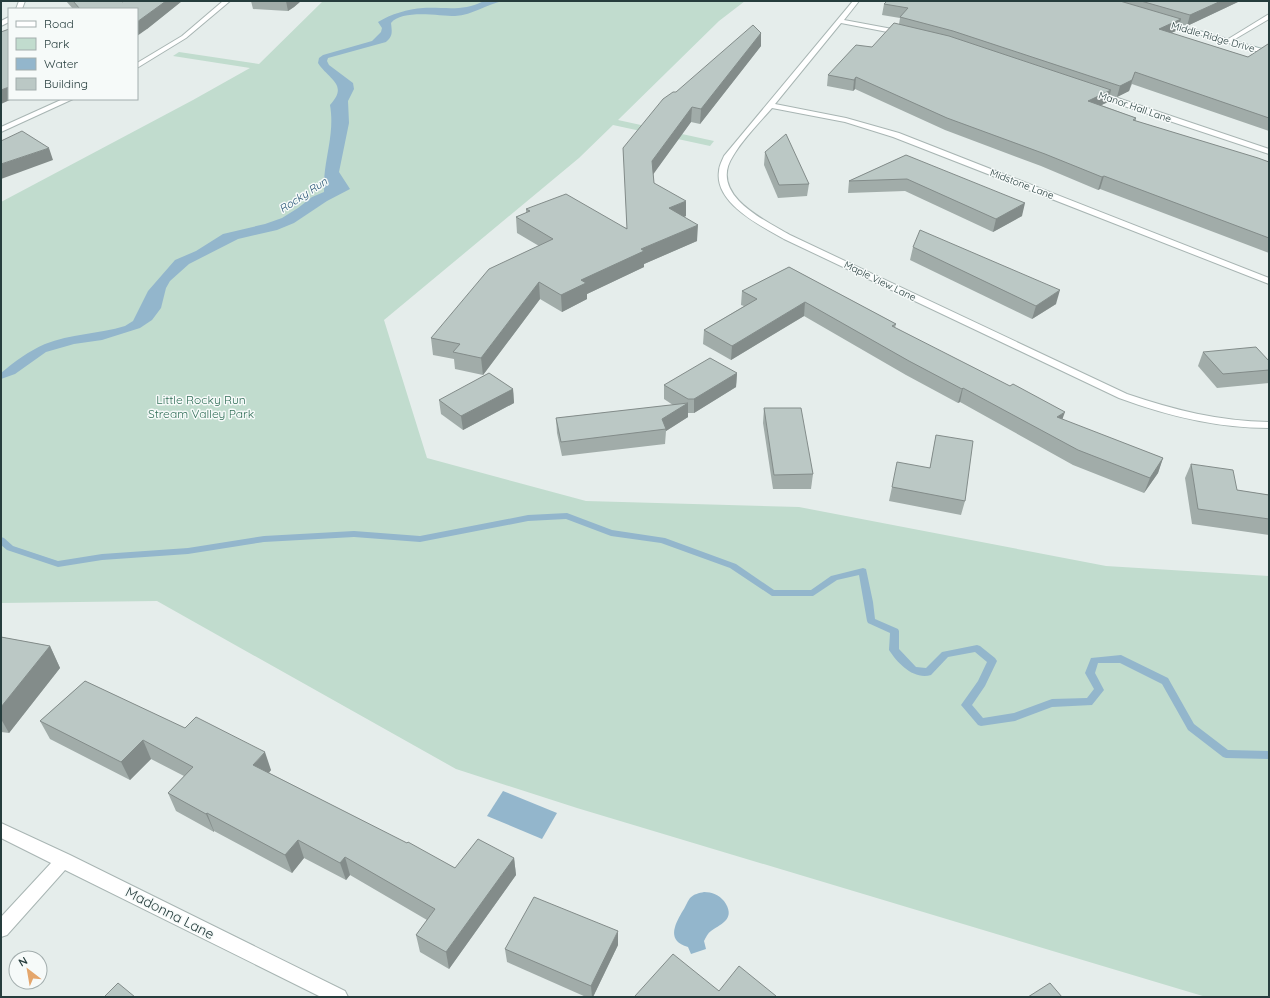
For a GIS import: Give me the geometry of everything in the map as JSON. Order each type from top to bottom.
[{"type":"street","points":[[138,65],[184,37],[227,1]]},
{"type":"street","name":"Maple View Lane","points":[[856,1],[728,156],[722,172],[728,194],[734,202],[747,214],[787,237],[1123,396],[1168,412],[1192,418],[1236,424],[1269,425]]},
{"type":"street","points":[[1228,41],[1269,16]]},
{"type":"street","name":"Middle Ridge Drive","points":[[1155,20],[1269,53]]},
{"type":"street","points":[[839,22],[908,34]]},
{"type":"street","name":"Manor Hall Lane","points":[[1083,90],[1269,152]]},
{"type":"street","points":[[1,130],[67,100]]},
{"type":"street","name":"Midstone Lane","points":[[769,105],[846,120],[896,135],[1269,281]]},
{"type":"street","name":"Madonna Lane","points":[[1,830],[339,997]]},
{"type":"street","points":[[1,929],[64,860]]},
{"type":"green space","name":"Little Rocky Run Stream Valley Park","points":[[323,1],[745,1],[719,21],[618,120],[714,141],[710,146],[613,125],[579,158],[384,320],[427,458],[586,501],[799,507],[1106,566],[1269,576],[1269,997],[1206,997],[577,808],[456,769],[157,601],[1,603],[1,202],[250,68],[173,56],[179,52],[259,64]]},
{"type":"water","name":"Rocky Run","points":[[484,1],[503,1],[462,15],[421,14],[403,16],[391,23],[392,34],[386,42],[328,58],[327,61],[329,65],[353,83],[354,89],[348,101],[349,123],[339,172],[350,189],[327,201],[294,223],[277,230],[238,239],[189,264],[170,281],[166,288],[161,308],[152,320],[140,328],[102,340],[74,344],[46,352],[15,374],[1,379],[1,373],[16,361],[27,353],[45,344],[64,338],[125,326],[133,321],[148,291],[175,260],[196,251],[223,234],[265,224],[282,218],[312,197],[324,192],[331,130],[330,105],[338,92],[335,82],[318,63],[319,58],[323,55],[372,41],[381,32],[382,28],[378,22],[394,14],[423,8],[469,7]]},
{"type":"water","points":[[503,791],[557,813],[542,839],[487,816]]},
{"type":"water","points":[[704,892],[715,894],[720,897],[724,901],[729,912],[724,922],[707,935],[704,941],[706,949],[691,954],[688,947],[677,941],[674,932],[679,917],[690,898]]},
{"type":"building","points":[[73,1],[166,1],[138,21],[138,8],[79,8]]},
{"type":"building","points":[[887,1],[1120,1],[1181,19],[1159,29],[1248,57],[1269,44],[1269,118],[1135,72],[1132,80],[1120,86],[953,31],[900,17],[908,8],[884,4]]},
{"type":"building","points":[[1141,1],[1221,1],[1190,15]]},
{"type":"building","points":[[894,23],[949,36],[1111,90],[1088,101],[1136,118],[1133,120],[1269,162],[1269,238],[947,118],[856,77],[854,80],[828,75],[856,45],[872,47]]},
{"type":"building","points":[[753,25],[761,33],[701,109],[692,107],[652,161],[654,183],[686,201],[669,208],[698,225],[641,249],[644,251],[581,280],[586,283],[561,295],[539,282],[481,358],[453,352],[460,344],[431,338],[489,269],[553,239],[516,217],[530,211],[526,209],[566,194],[627,229],[623,148],[663,99],[673,92],[676,92]]},
{"type":"building","points":[[8,29],[8,87],[1,90],[1,32]]},
{"type":"building","points":[[22,131],[49,148],[1,164],[1,141]]},
{"type":"building","points":[[786,134],[809,184],[779,185],[765,152]]},
{"type":"building","points":[[906,155],[1025,203],[996,219],[907,179],[849,181]]},
{"type":"building","points":[[920,230],[1060,290],[1036,306],[913,247]]},
{"type":"building","points":[[789,267],[896,324],[892,326],[1010,386],[1013,384],[1065,412],[1057,417],[1163,458],[1150,478],[1078,450],[963,388],[962,389],[909,361],[805,302],[732,346],[704,330],[757,299],[742,291]]},
{"type":"building","points":[[1256,347],[1269,361],[1269,370],[1223,374],[1203,352]]},
{"type":"building","points":[[710,358],[737,373],[694,399],[688,399],[664,385]]},
{"type":"building","points":[[489,373],[513,389],[461,416],[439,400]]},
{"type":"building","points":[[688,403],[662,419],[666,429],[561,442],[556,418]]},
{"type":"building","points":[[764,408],[801,408],[813,474],[774,475]]},
{"type":"building","points":[[936,435],[973,441],[965,501],[892,487],[897,462],[930,468]]},
{"type":"building","points":[[1191,464],[1233,470],[1237,490],[1269,495],[1269,519],[1198,509]]},
{"type":"building","points":[[1,637],[50,646],[1,707]]},
{"type":"building","points":[[85,681],[185,728],[196,717],[265,752],[253,765],[407,843],[408,842],[455,868],[478,839],[514,858],[446,952],[416,935],[435,909],[345,857],[340,863],[298,840],[285,855],[168,793],[193,767],[143,740],[121,762],[40,721]]},
{"type":"building","points":[[534,897],[618,931],[591,986],[505,949]]},
{"type":"building","points":[[673,954],[719,991],[739,966],[776,996],[636,997],[635,996]]},
{"type":"building","points":[[118,983],[135,997],[104,997]]},
{"type":"building","points":[[1050,983],[1062,997],[1028,997]]},
{"type":"waterway","points":[[1,540],[10,548],[58,564],[102,557],[188,551],[264,539],[354,534],[420,539],[528,518],[567,516],[611,533],[662,540],[733,566],[772,593],[813,593],[834,578],[863,571],[871,621],[895,631],[894,650],[913,670],[928,672],[945,654],[977,648],[992,661],[982,683],[966,705],[981,722],[1015,717],[1052,703],[1089,702],[1099,690],[1090,673],[1094,660],[1121,659],[1165,681],[1191,727],[1226,754],[1269,755]]}]
